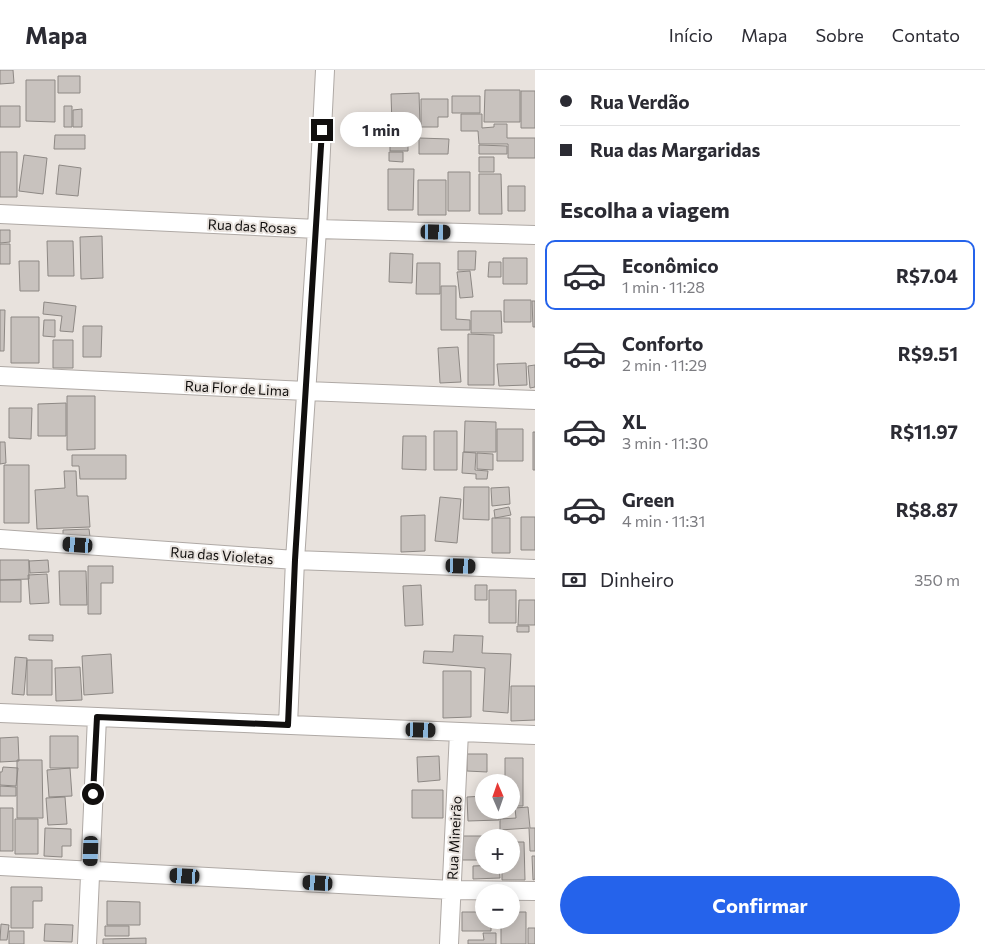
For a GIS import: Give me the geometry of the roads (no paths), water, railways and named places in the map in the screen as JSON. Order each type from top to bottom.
[{"type":"street","points":[[288,725],[295,560],[317,229],[325,70]]},
{"type":"street","name":"Rua das Rosas","points":[[0,214],[317,229],[535,235]]},
{"type":"street","name":"Rua Flor de Lima","points":[[0,376],[535,400]]},
{"type":"street","name":"Rua das Violetas","points":[[0,539],[295,560],[535,569]]},
{"type":"street","points":[[0,713],[535,735]]},
{"type":"street","points":[[87,944],[97,717]]},
{"type":"street","name":"Rua Mineirão","points":[[449,944],[459,732]]},
{"type":"street","points":[[0,866],[452,890],[535,891]]}]
